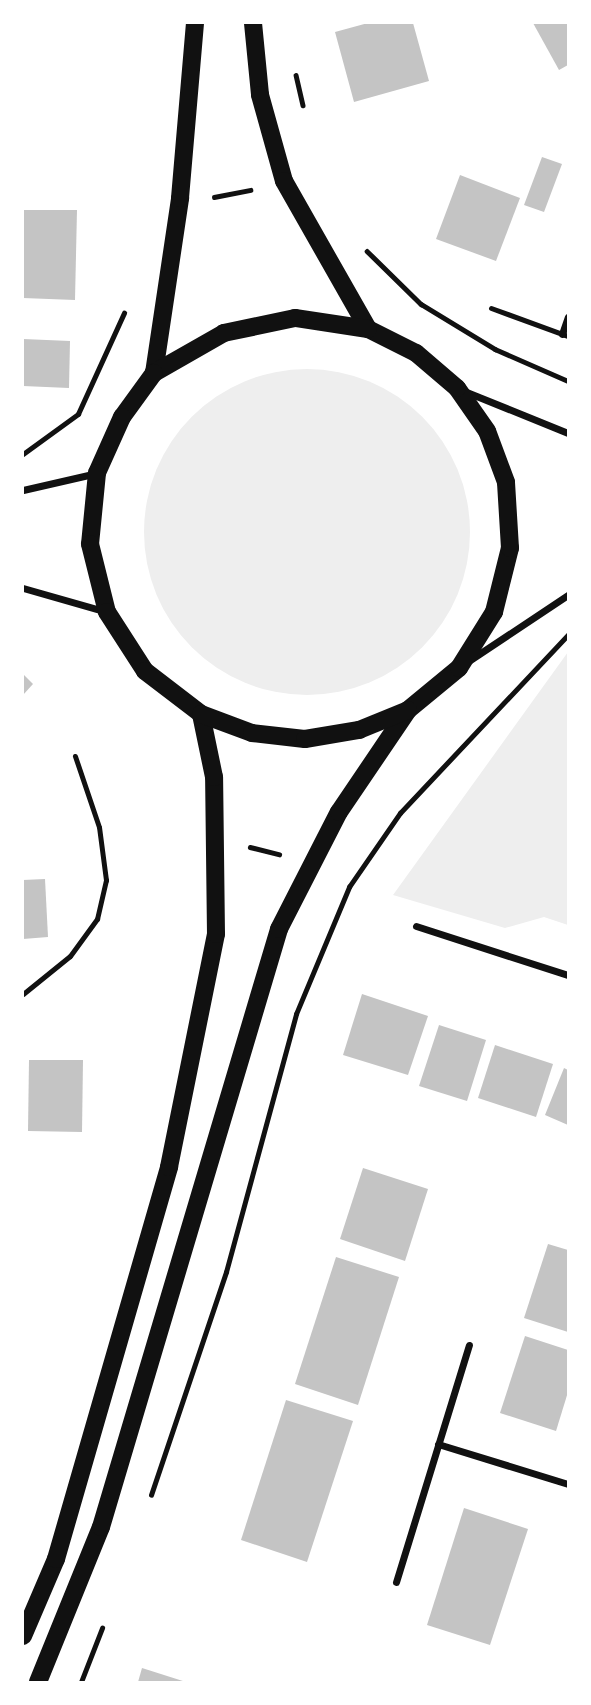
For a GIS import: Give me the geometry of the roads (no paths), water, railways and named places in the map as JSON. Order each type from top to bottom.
[{"type":"main road","points":[[154,373],[180,198],[195,23]]},
{"type":"main road","points":[[253,23],[260,95],[284,181],[368,329]]},
{"type":"main road","points":[[295,318],[368,329],[416,353],[457,388],[487,432],[506,482],[510,548],[494,612],[459,668],[408,709],[359,730],[306,739],[252,733],[201,714],[145,671],[107,612],[90,544],[97,473],[122,417],[154,373],[236,330],[295,318]]},
{"type":"main road","points":[[38,1682],[102,1527],[279,929],[339,812],[408,709]]},
{"type":"main road","points":[[23,1636],[56,1559],[169,1167],[216,934],[214,777],[201,714]]},
{"type":"street","points":[[565,335],[568,317]]},
{"type":"street","points":[[457,388],[568,433]]},
{"type":"street","points":[[23,490],[97,473]]},
{"type":"street","points":[[23,588],[107,612]]},
{"type":"street","points":[[459,668],[568,595]]},
{"type":"street","points":[[416,926],[568,975]]},
{"type":"street","points":[[396,1582],[468,1345]]},
{"type":"street","points":[[438,1444],[568,1484]]},
{"type":"lane","points":[[491,307],[565,335]]},
{"type":"lane","points":[[23,994],[77,947],[97,919],[106,880],[99,827],[75,756]]}]
